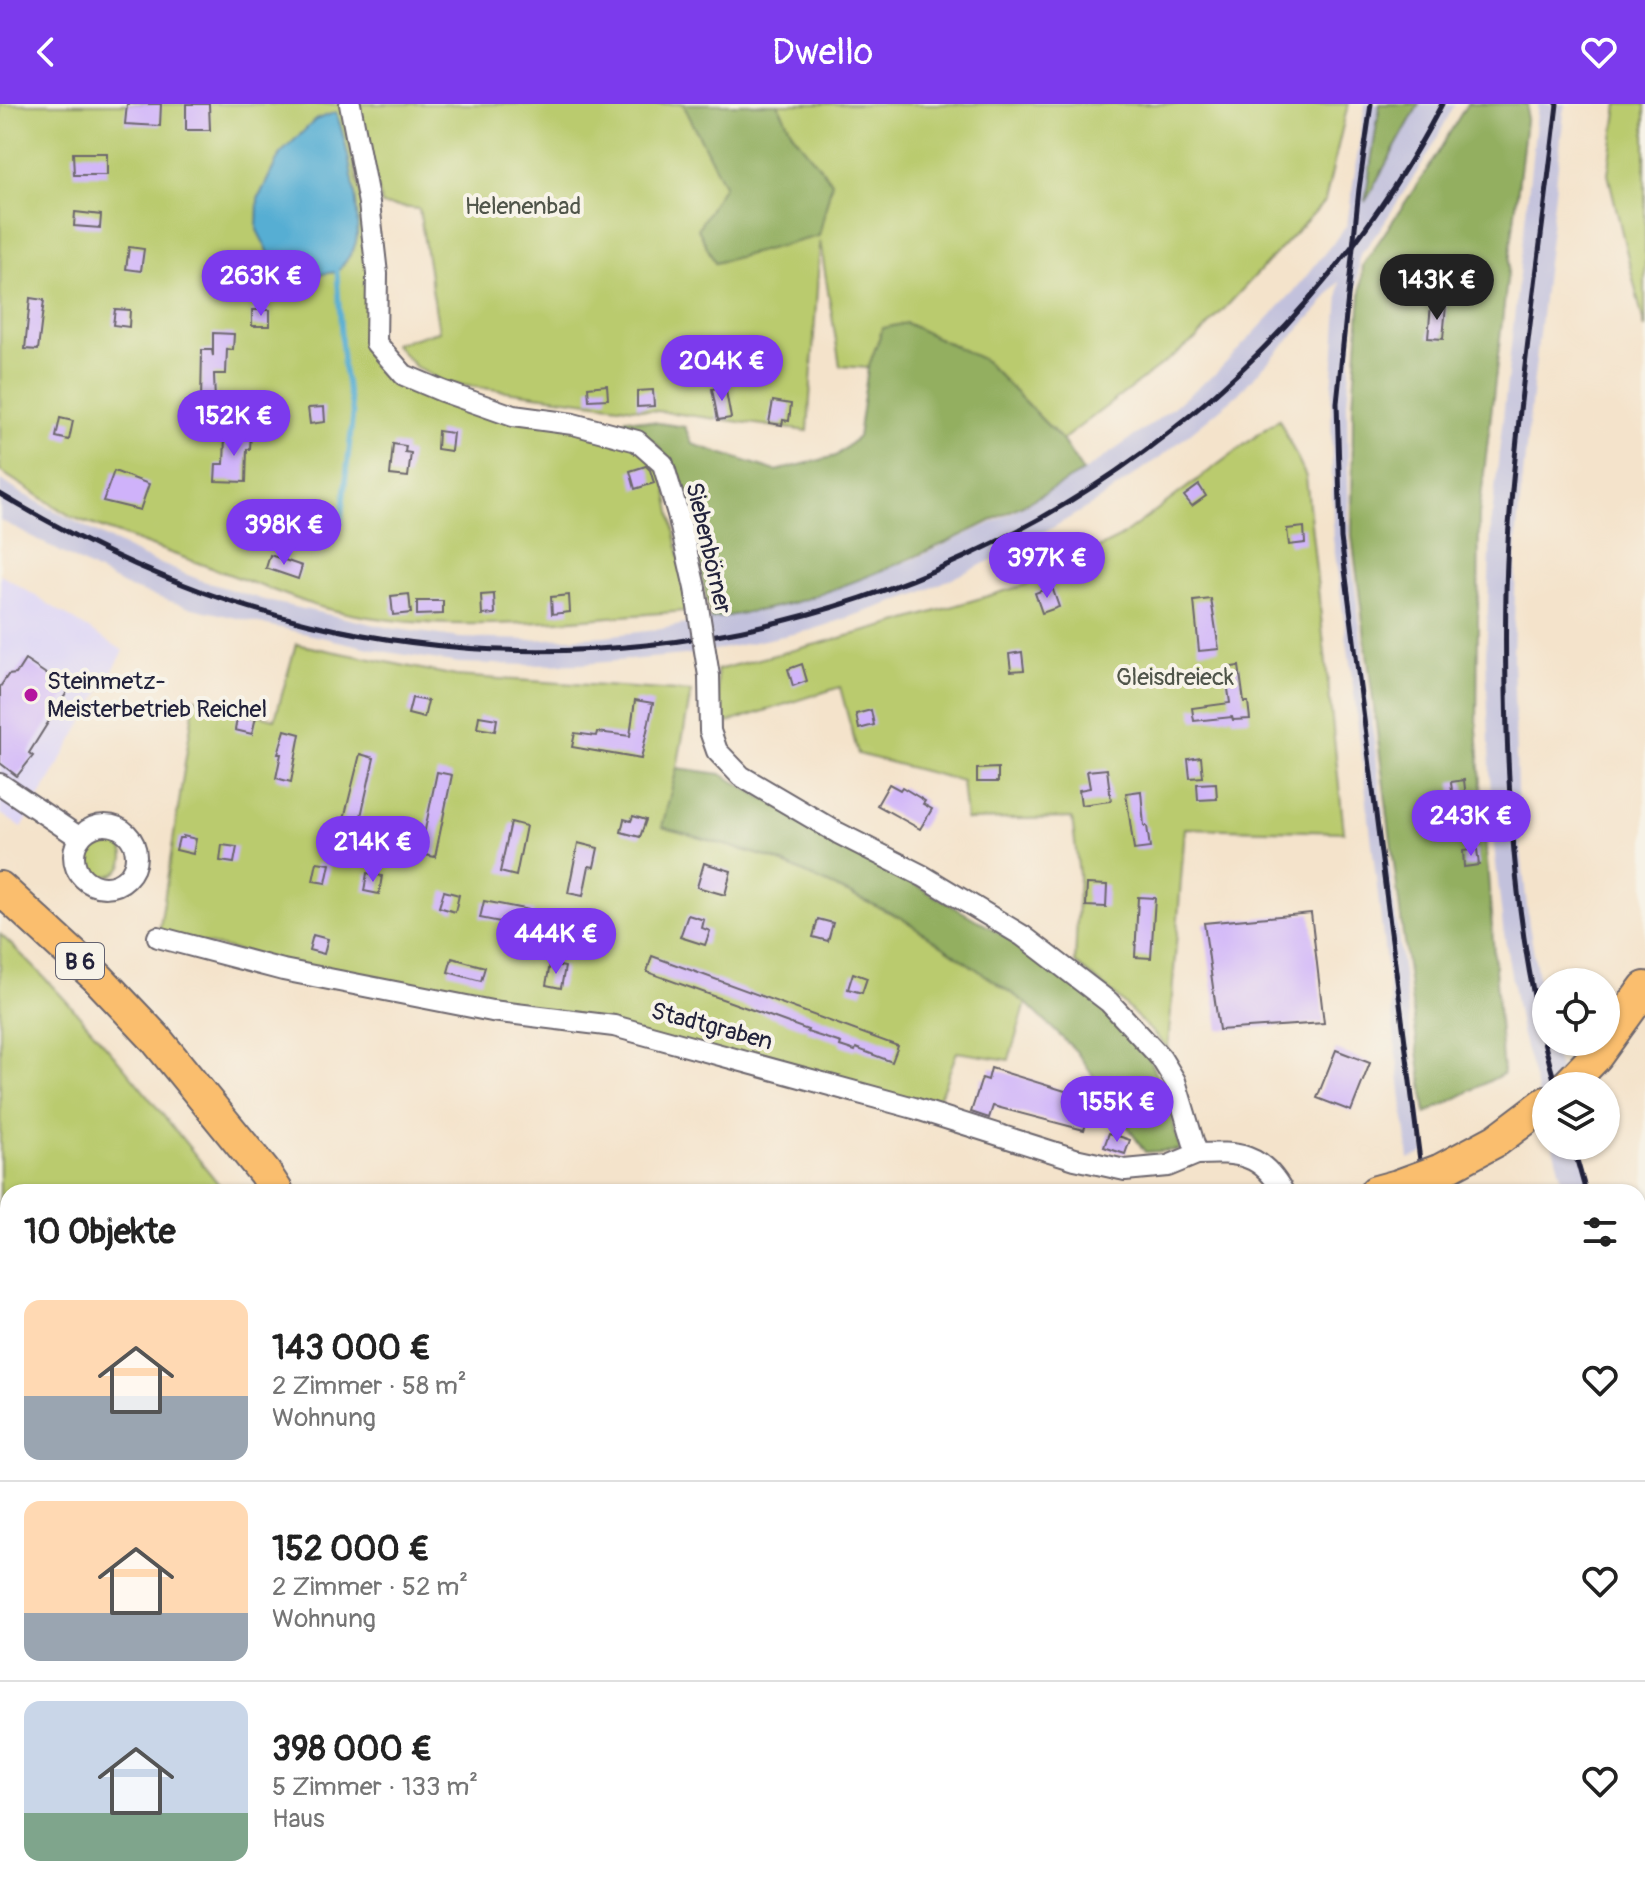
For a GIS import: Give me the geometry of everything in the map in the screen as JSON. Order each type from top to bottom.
[{"type":"main road","name":"B 6","points":[[0,888],[98,978],[155,1038],[272,1184]]},
{"type":"main road","points":[[1581,1072],[1617,1029],[1645,988]]},
{"type":"main road","points":[[1401,1184],[1439,1171],[1497,1140],[1532,1115]]},
{"type":"street","name":"Siebenbörner","points":[[350,104],[377,274],[376,343],[404,375],[513,416],[573,424],[637,441],[663,464],[695,588],[709,676],[710,731],[717,751],[741,776],[838,833],[923,876],[1023,936],[1109,1002],[1161,1058],[1175,1081],[1197,1154]]},
{"type":"street","points":[[0,784],[80,838]]},
{"type":"street","name":"Stadtgraben","points":[[158,937],[283,970],[477,1008],[614,1026],[914,1108],[1075,1159],[1112,1167],[1151,1169],[1168,1166],[1197,1154],[1225,1153],[1259,1161],[1277,1184]]},
{"type":"shaded area","points":[[1365,104],[1380,104],[1366,200],[1419,104],[1455,104],[1428,155],[1360,255],[1347,404],[1349,538],[1425,1152],[1409,1159],[1333,539],[1331,403],[1340,281],[1319,308],[1237,395],[1167,452],[1098,501],[1018,548],[920,593],[812,630],[696,654],[583,664],[529,665],[459,663],[387,652],[188,607],[127,587],[0,520],[0,479],[141,556],[200,580],[267,601],[390,628],[460,638],[529,640],[604,636],[656,630],[803,600],[914,559],[1002,518],[1083,472],[1153,423],[1216,373],[1296,289],[1347,225]]},
{"type":"shaded area","points":[[1538,104],[1565,104],[1517,528],[1513,656],[1518,823],[1536,968],[1532,968],[1532,1056],[1555,1056],[1560,1072],[1532,1072],[1521,1032],[1503,928],[1492,827],[1486,656],[1491,525]]},
{"type":"shaded area","points":[[0,574],[124,651],[22,828],[0,813]]},
{"type":"shaded area","points":[[1557,1160],[1585,1160],[1592,1184],[1563,1184]]},
{"type":"green space","points":[[0,104],[342,104],[364,211],[372,345],[405,382],[637,441],[662,464],[684,582],[685,611],[500,624],[406,622],[361,616],[316,606],[72,517],[0,471]]},
{"type":"green space","name":"Helenenbad","points":[[357,104],[1348,104],[1325,201],[1197,338],[1062,440],[984,360],[883,328],[868,368],[840,366],[820,241],[808,431],[445,383],[416,367],[394,344],[439,331],[419,209],[382,205]]},
{"type":"green space","points":[[683,104],[778,104],[793,134],[832,182],[819,236],[715,263],[698,229],[724,185]]},
{"type":"green space","points":[[1380,104],[1419,104],[1365,202]]},
{"type":"green space","points":[[1467,104],[1528,104],[1479,515],[1477,729],[1503,1074],[1426,1114],[1352,536],[1353,405],[1363,265]]},
{"type":"green space","points":[[1618,104],[1645,104],[1645,329],[1608,174]]},
{"type":"green space","points":[[906,323],[984,360],[1062,440],[1083,472],[982,526],[878,572],[795,602],[711,619],[679,473],[656,443],[623,427],[626,418],[685,427],[692,444],[776,471],[836,456],[858,437],[868,368],[883,328]]},
{"type":"green space","name":"Gleisdreieck","points":[[1279,419],[1306,477],[1344,832],[1185,828],[1168,1048],[1115,995],[1075,963],[1079,875],[1072,818],[966,820],[962,781],[858,754],[840,687],[720,725],[717,670],[890,625],[1025,585],[1119,538]]},
{"type":"green space","points":[[296,644],[456,676],[691,692],[663,827],[774,859],[902,918],[1026,1003],[1009,1060],[957,1052],[935,1109],[159,933],[195,698],[275,719]]},
{"type":"green space","points":[[677,768],[721,774],[1033,952],[1093,999],[1149,1059],[1167,1099],[1180,1150],[1145,1152],[1076,1051],[1026,1003],[902,918],[774,859],[662,827]]},
{"type":"green space","points":[[105,838],[119,843],[124,857],[119,871],[105,876],[91,871],[86,857],[91,843]]},
{"type":"green space","points":[[0,934],[89,1026],[219,1184],[0,1184]]},
{"type":"water","points":[[336,112],[356,198],[355,245],[337,272],[304,276],[275,265],[257,230],[258,199],[280,154],[315,120]]},
{"type":"building","points":[[127,104],[161,104],[160,126],[125,124]]},
{"type":"building","points":[[186,104],[209,104],[210,130],[186,130]]},
{"type":"building","points":[[73,153],[107,153],[107,175],[74,175]]},
{"type":"building","points":[[75,212],[101,215],[100,228],[74,226]]},
{"type":"building","points":[[129,247],[144,249],[141,271],[126,269]]},
{"type":"building","points":[[30,298],[44,300],[38,350],[25,349]]},
{"type":"building","points":[[1431,304],[1446,305],[1443,339],[1428,338]]},
{"type":"building","points":[[115,309],[130,310],[129,327],[113,325]]},
{"type":"building","points":[[252,310],[270,310],[270,326],[252,326]]},
{"type":"building","points":[[213,333],[234,334],[233,350],[227,349],[226,374],[214,374],[215,402],[201,402],[202,350],[212,350],[213,356]]},
{"type":"building","points":[[734,348],[737,365],[722,368],[719,351]]},
{"type":"building","points":[[607,385],[608,399],[589,400],[588,387]]},
{"type":"building","points":[[725,386],[731,418],[718,420],[712,389]]},
{"type":"building","points":[[653,390],[654,406],[637,407],[637,391]]},
{"type":"building","points":[[773,401],[791,404],[789,421],[783,420],[782,425],[769,423]]},
{"type":"building","points":[[324,407],[325,422],[310,424],[308,408]]},
{"type":"building","points":[[60,418],[73,421],[69,440],[56,437]]},
{"type":"building","points":[[438,431],[453,433],[451,451],[437,449]]},
{"type":"building","points":[[230,432],[251,433],[246,482],[215,481],[216,464],[224,464],[225,435],[230,435]]},
{"type":"building","points":[[393,444],[406,446],[405,452],[411,453],[408,477],[390,475]]},
{"type":"building","points":[[646,466],[654,483],[635,489],[630,471]]},
{"type":"building","points":[[114,471],[149,484],[140,510],[103,501]]},
{"type":"building","points":[[1199,485],[1206,496],[1192,506],[1184,496]]},
{"type":"building","points":[[1304,527],[1305,543],[1289,545],[1287,529]]},
{"type":"building","points":[[270,555],[302,566],[298,579],[266,568]]},
{"type":"building","points":[[1052,587],[1059,607],[1042,613],[1035,593]]},
{"type":"building","points":[[409,594],[411,613],[393,615],[391,596]]},
{"type":"building","points":[[494,594],[495,614],[482,615],[481,595]]},
{"type":"building","points":[[569,595],[570,612],[552,614],[551,597]]},
{"type":"building","points":[[1211,599],[1219,649],[1199,651],[1194,601]]},
{"type":"building","points":[[417,601],[443,601],[443,614],[417,615]]},
{"type":"building","points":[[1022,652],[1024,670],[1011,671],[1009,654]]},
{"type":"building","points":[[25,660],[69,689],[29,753],[33,756],[17,776],[0,763],[0,687],[8,675],[16,674]]},
{"type":"building","points":[[802,664],[807,681],[793,686],[788,669]]},
{"type":"building","points":[[1239,666],[1244,702],[1248,702],[1250,719],[1233,720],[1232,717],[1194,721],[1192,708],[1230,703],[1225,668]]},
{"type":"building","points":[[412,698],[428,701],[424,718],[408,714]]},
{"type":"building","points":[[635,700],[653,703],[641,759],[572,747],[575,733],[630,736]]},
{"type":"building","points":[[871,710],[874,725],[859,729],[856,714]]},
{"type":"building","points":[[238,713],[256,717],[252,734],[235,730]]},
{"type":"building","points":[[479,716],[497,719],[495,731],[477,728]]},
{"type":"building","points":[[285,730],[300,734],[291,782],[276,778],[281,754],[278,754]]},
{"type":"building","points":[[360,754],[374,758],[356,839],[340,835]]},
{"type":"building","points":[[1201,757],[1203,777],[1190,778],[1188,759]]},
{"type":"building","points":[[998,768],[998,782],[977,782],[977,769]]},
{"type":"building","points":[[1107,769],[1111,801],[1081,805],[1079,790],[1090,788],[1087,771]]},
{"type":"building","points":[[437,772],[452,775],[435,857],[420,854]]},
{"type":"building","points":[[1464,780],[1466,798],[1453,800],[1451,782]]},
{"type":"building","points":[[1216,783],[1217,799],[1198,800],[1197,784]]},
{"type":"building","points":[[889,784],[900,790],[902,787],[932,809],[920,829],[877,805]]},
{"type":"building","points":[[1141,791],[1144,826],[1147,826],[1150,848],[1134,850],[1126,793]]},
{"type":"building","points":[[633,816],[646,820],[640,837],[621,832],[624,819],[631,821]]},
{"type":"building","points":[[511,822],[526,826],[516,876],[500,872]]},
{"type":"building","points":[[179,838],[196,839],[193,854],[176,850]]},
{"type":"building","points":[[578,843],[598,848],[594,867],[589,866],[583,896],[568,893]]},
{"type":"building","points":[[222,845],[237,847],[234,863],[220,861]]},
{"type":"building","points":[[1477,849],[1479,865],[1464,867],[1463,851]]},
{"type":"building","points":[[317,862],[330,864],[326,883],[313,881]]},
{"type":"building","points":[[704,863],[731,871],[725,895],[697,887]]},
{"type":"building","points":[[367,873],[382,876],[379,894],[364,891]]},
{"type":"building","points":[[1087,884],[1107,885],[1106,907],[1086,906]]},
{"type":"building","points":[[444,891],[459,895],[455,912],[439,907]]},
{"type":"building","points":[[1138,897],[1155,898],[1151,958],[1135,957]]},
{"type":"building","points":[[484,901],[534,911],[530,928],[480,918]]},
{"type":"building","points":[[1311,913],[1324,1023],[1219,1030],[1204,923]]},
{"type":"building","points":[[688,915],[704,920],[702,928],[710,931],[705,945],[680,937]]},
{"type":"building","points":[[818,919],[833,923],[828,941],[813,937]]},
{"type":"building","points":[[313,935],[328,939],[324,954],[309,950]]},
{"type":"building","points":[[652,956],[898,1046],[892,1062],[856,1048],[855,1051],[840,1046],[841,1043],[808,1030],[647,972]]},
{"type":"building","points":[[452,958],[485,967],[481,981],[448,972]]},
{"type":"building","points":[[550,964],[565,967],[561,988],[546,985]]},
{"type":"building","points":[[853,973],[867,978],[862,993],[848,989]]},
{"type":"building","points":[[1336,1050],[1370,1063],[1351,1111],[1317,1098]]},
{"type":"building","points":[[991,1068],[1094,1100],[1084,1130],[993,1106],[989,1118],[971,1112],[982,1078],[988,1080]]},
{"type":"building","points":[[1109,1133],[1130,1140],[1125,1154],[1104,1147]]},
{"type":"waterway","name":"Siebenbörner","points":[[337,272],[343,365],[353,414],[341,523]]},
{"type":"railway","points":[[1371,104],[1337,403],[1341,538],[1423,1184]]},
{"type":"railway","points":[[0,494],[111,554],[150,571],[228,601],[310,624],[479,649],[646,645],[809,614],[964,557],[1109,476],[1238,373],[1351,248],[1442,104]]},
{"type":"railway","points":[[1552,1072],[1527,955],[1515,866],[1505,629],[1507,552],[1514,473],[1557,104]]},
{"type":"railway","points":[[1577,1160],[1584,1184]]},
{"type":"place","name":"Steinmetz- Meisterbetrieb Reichel","points":[[31,695]]}]
